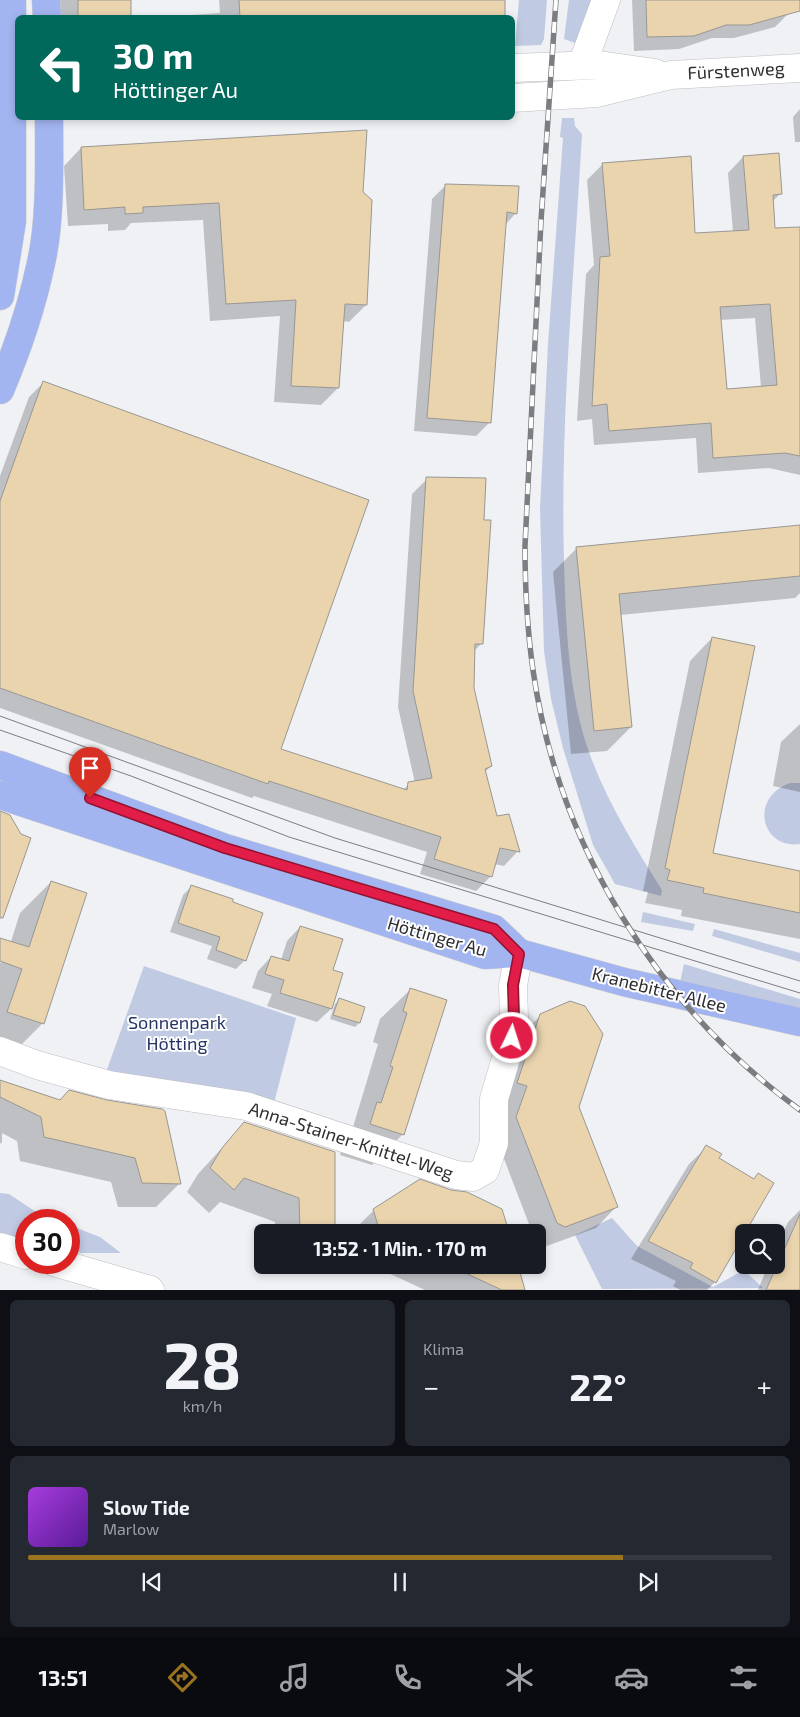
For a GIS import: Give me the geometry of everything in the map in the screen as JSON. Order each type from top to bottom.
[{"type":"main road","points":[[0,296],[12,221],[10,109],[12,0]]},
{"type":"main road","points":[[46,0],[47,15]]},
{"type":"main road","points":[[0,390],[27,317],[42,262],[49,169],[49,120]]},
{"type":"main road","name":"Höttinger Au","points":[[0,765],[225,848],[494,929],[519,954]]},
{"type":"main road","name":"Höttinger Au","points":[[0,795],[485,955],[519,954]]},
{"type":"main road","name":"Kranebitter Allee","points":[[519,954],[661,991],[800,1022]]},
{"type":"street","points":[[582,65],[606,0]]},
{"type":"street","name":"Fürstenweg","points":[[515,68],[598,65],[671,75]]},
{"type":"street","name":"Fürstenweg","points":[[515,98],[597,93],[671,75],[800,68]]},
{"type":"street","name":"Anna-Stainer-Knittel-Weg","points":[[0,1051],[37,1065],[110,1085],[246,1106],[456,1175],[473,1177],[485,1170],[494,1143],[494,1098],[512,1038],[514,1019],[513,985],[519,954]]},
{"type":"street","points":[[0,1247],[15,1252]]},
{"type":"street","points":[[80,1270],[150,1290]]},
{"type":"green space","points":[[519,0],[547,0],[544,39],[541,45],[515,46]]},
{"type":"green space","points":[[569,0],[596,0],[596,6],[575,43],[564,39]]},
{"type":"green space","points":[[562,118],[574,118],[575,126],[582,134],[568,348],[564,456],[563,509],[569,659],[577,706],[589,752],[604,788],[622,823],[662,890],[661,896],[615,884],[593,845],[563,748],[551,699],[544,651],[540,509],[548,344],[563,138],[560,137]]},
{"type":"green space","points":[[790,783],[800,783],[800,844],[787,844],[776,839],[769,831],[765,821],[765,810],[768,800],[777,790]]},
{"type":"green space","points":[[643,912],[695,924],[693,931],[641,922]]},
{"type":"green space","points":[[714,929],[800,953],[800,962],[712,936]]},
{"type":"green space","points":[[684,964],[800,999],[800,1009],[680,982]]},
{"type":"green space","name":"Sonnenpark Hötting","points":[[144,966],[296,1018],[274,1103],[105,1075]]},
{"type":"green space","points":[[0,1193],[9,1194],[32,1209],[15,1209],[15,1238],[0,1234]]},
{"type":"green space","points":[[612,1218],[637,1246],[713,1287],[737,1274],[748,1274],[763,1288],[602,1289],[575,1235]]},
{"type":"green space","points":[[80,1229],[100,1237],[121,1253],[81,1253]]},
{"type":"building","points":[[78,0],[131,0],[131,15],[78,15]]},
{"type":"building","points":[[239,0],[505,0],[505,15],[240,15]]},
{"type":"building","points":[[646,0],[800,0],[800,11],[749,25],[726,25],[694,36],[647,37]]},
{"type":"building","points":[[367,130],[363,192],[372,200],[367,305],[345,304],[339,388],[291,386],[296,300],[226,304],[219,203],[143,207],[143,213],[125,214],[125,207],[84,210],[81,147]]},
{"type":"building","points":[[779,153],[782,194],[773,195],[775,228],[800,227],[800,456],[785,453],[713,458],[711,423],[609,431],[607,404],[592,406],[600,257],[610,256],[602,163],[691,156],[695,233],[749,230],[743,156]],"holes":[[[770,304],[777,385],[727,389],[720,307]]]},
{"type":"building","points":[[445,184],[519,186],[517,214],[507,212],[491,423],[427,418]]},
{"type":"building","points":[[43,381],[369,500],[281,749],[407,790],[408,782],[432,778],[413,691],[426,477],[486,478],[484,520],[491,520],[483,644],[475,644],[474,688],[492,766],[485,769],[497,816],[509,814],[520,852],[500,848],[492,877],[434,859],[441,837],[269,781],[268,784],[0,688],[0,501]]},
{"type":"building","points":[[800,525],[800,576],[619,594],[632,727],[594,731],[576,547]]},
{"type":"building","points":[[712,637],[755,646],[713,853],[800,871],[800,913],[703,893],[704,888],[667,880],[670,870],[665,868]]},
{"type":"building","points":[[0,811],[10,815],[21,834],[31,838],[3,918],[0,918]]},
{"type":"building","points":[[51,881],[87,893],[44,1024],[7,1012],[22,969],[0,961],[0,938],[29,947]]},
{"type":"building","points":[[191,885],[233,899],[233,902],[263,913],[246,961],[216,950],[220,937],[178,923]]},
{"type":"building","points":[[300,926],[343,939],[333,970],[343,973],[332,1009],[280,993],[284,980],[265,974],[271,956],[289,961]]},
{"type":"building","points":[[410,988],[447,1000],[404,1135],[370,1124],[377,1102],[381,1103],[393,1067],[390,1066],[407,1013],[403,1011]]},
{"type":"building","points":[[339,998],[365,1007],[360,1023],[333,1015]]},
{"type":"building","points":[[570,1001],[585,1006],[603,1034],[579,1107],[618,1207],[565,1227],[557,1223],[516,1117],[527,1086],[517,1083],[540,1014]]},
{"type":"building","points":[[0,1080],[60,1100],[69,1090],[107,1100],[162,1109],[165,1111],[181,1184],[142,1183],[135,1158],[44,1137],[41,1117],[0,1097]]},
{"type":"building","points":[[244,1122],[335,1152],[335,1224],[300,1224],[299,1198],[244,1178],[234,1190],[210,1168],[222,1148]]},
{"type":"building","points":[[706,1145],[722,1154],[719,1158],[754,1179],[758,1173],[774,1183],[750,1224],[735,1224],[735,1250],[716,1283],[690,1268],[693,1263],[648,1241]]},
{"type":"building","points":[[420,1179],[451,1190],[467,1192],[502,1209],[507,1224],[378,1224],[373,1209]]},
{"type":"building","points":[[800,1214],[800,1290],[766,1290],[773,1274],[785,1274],[785,1248]]},
{"type":"building","points":[[467,1274],[521,1274],[525,1290],[502,1290]]},
{"type":"tram line","points":[[0,716],[335,838],[800,981]]},
{"type":"tram line","points":[[0,730],[131,776],[289,837],[800,993]]},
{"type":"railway","points":[[556,0],[541,221],[525,546],[525,577],[531,654],[546,735],[565,798],[591,859],[622,917],[659,971],[701,1022],[748,1068],[800,1110]]},
{"type":"route","points":[[90,798],[225,848],[494,929],[519,954],[513,985],[514,1019],[512,1038]]}]
